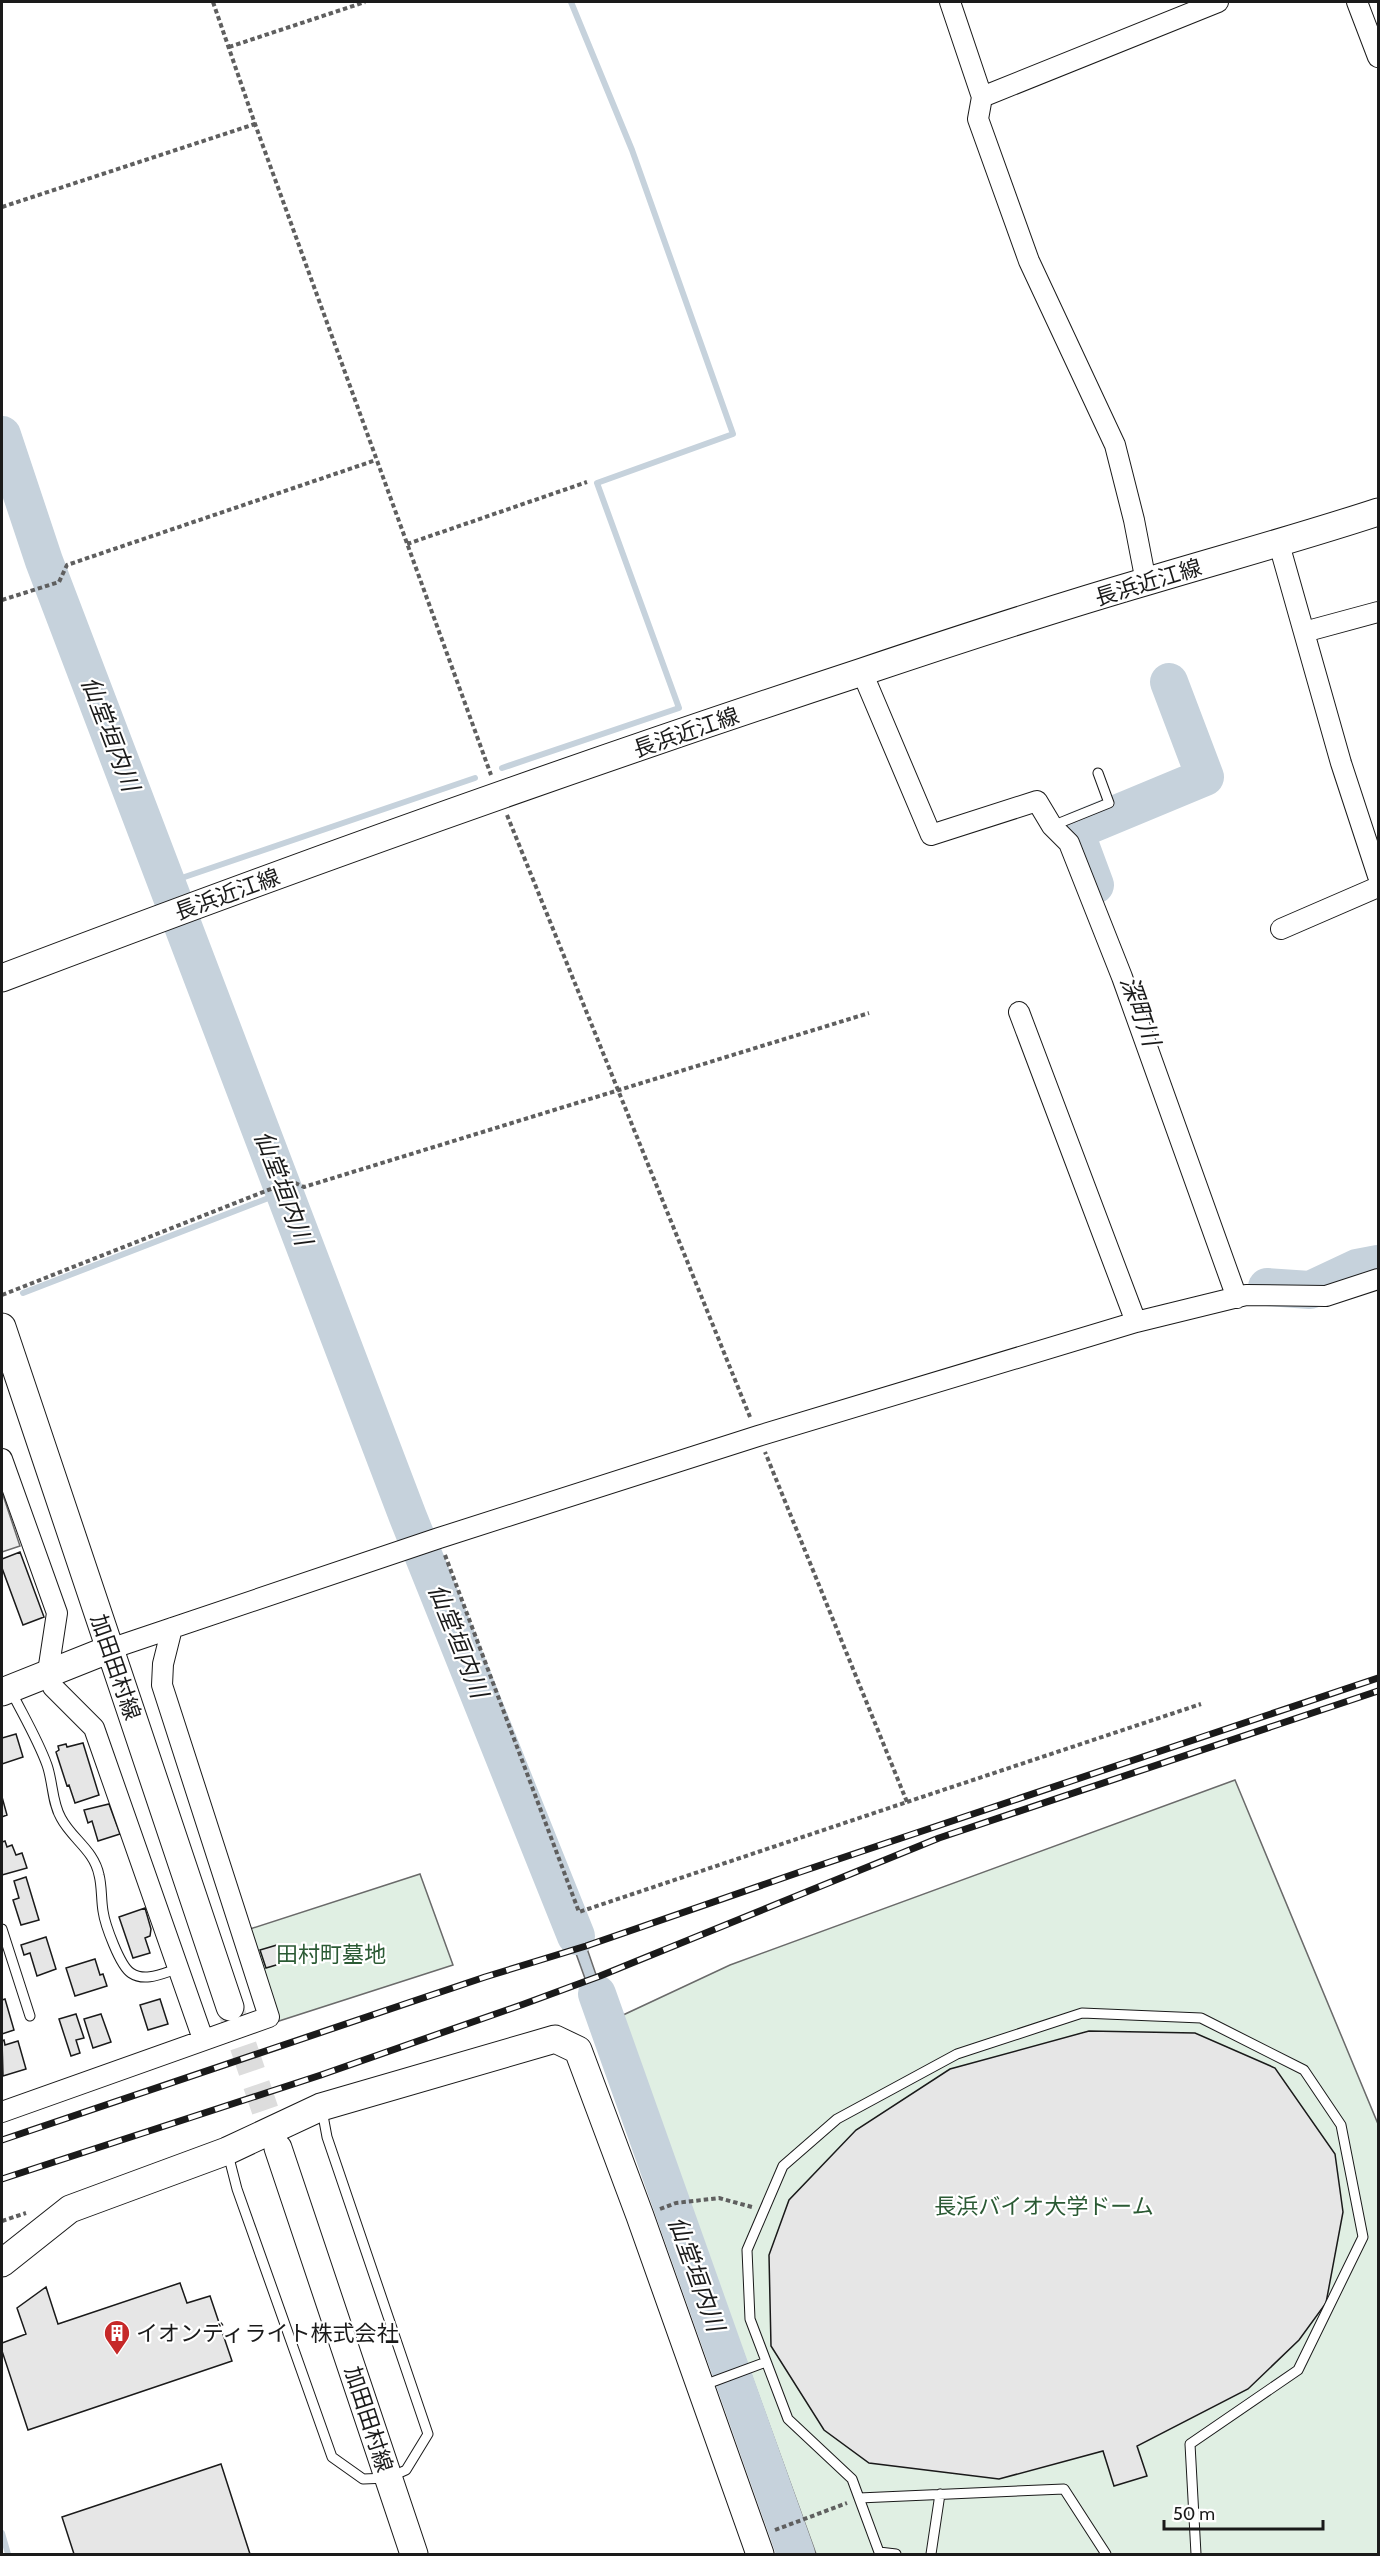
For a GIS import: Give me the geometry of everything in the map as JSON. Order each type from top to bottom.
[{"type":"main road","name":"長浜近江線","points":[[2,978],[159,918],[499,797],[862,672],[1146,582],[1279,544],[1378,512]]},
{"type":"main road","name":"加田田村線","points":[[2,1327],[10,1381],[110,1649],[230,2007]]},
{"type":"main road","points":[[5,1690],[110,1649]]},
{"type":"main road","points":[[2,2263],[70,2209],[227,2151],[321,2108],[555,2039],[578,2050],[765,2544]]},
{"type":"main road","name":"加田田村線","points":[[278,2148],[414,2554]]},
{"type":"street","points":[[950,2],[982,97],[978,119],[1029,261],[1114,445],[1134,520],[1146,582]]},
{"type":"street","points":[[982,97],[1218,2]]},
{"type":"street","points":[[1357,2],[1378,57]]},
{"type":"street","points":[[1279,544],[1341,763],[1378,876]]},
{"type":"street","points":[[1304,632],[1378,612]]},
{"type":"street","points":[[862,672],[931,835],[1037,801],[1053,826],[1069,843],[1122,977],[1237,1298]]},
{"type":"street","points":[[1281,929],[1378,887]]},
{"type":"street","points":[[1020,1012],[1136,1322]]},
{"type":"street","points":[[110,1649],[436,1539],[758,1436],[1136,1322],[1246,1295],[1326,1296],[1378,1279]]},
{"type":"street","points":[[2,1459],[57,1613],[48,1672],[53,1687],[94,1728],[203,2039]]},
{"type":"street","points":[[2,2112],[269,2017],[162,1685],[163,1664],[172,1628]]},
{"type":"lane","points":[[1053,826],[1109,803],[1098,774]]},
{"type":"lane","points":[[5,1690],[46,1763],[62,1821],[87,1848],[96,1863],[100,1876],[103,1914],[123,1965],[131,1973],[140,1977],[150,1977],[180,1968]]},
{"type":"lane","points":[[2,1929],[30,2016]]},
{"type":"lane","points":[[896,2554],[879,2553],[852,2479],[788,2419],[750,2319],[747,2250],[783,2166],[837,2119],[957,2054],[1082,2013],[1201,2018],[1304,2070],[1341,2125],[1363,2237],[1298,2370],[1190,2444],[1196,2554]]},
{"type":"lane","points":[[227,2151],[237,2189],[332,2457],[363,2479],[388,2478],[406,2470],[428,2434],[327,2137],[321,2108]]},
{"type":"lane","points":[[706,2384],[766,2362]]},
{"type":"lane","points":[[859,2498],[1064,2489],[1106,2554]]},
{"type":"lane","points":[[931,2554],[940,2494]]},
{"type":"path","points":[[213,2],[406,544],[499,797],[907,1802]]},
{"type":"path","points":[[229,47],[365,2]]},
{"type":"path","points":[[2,207],[255,124]]},
{"type":"path","points":[[2,600],[59,582],[67,565],[376,460]]},
{"type":"path","points":[[406,544],[587,482]]},
{"type":"path","points":[[2,1295],[291,1181],[304,1188],[869,1013]]},
{"type":"path","points":[[436,1539],[579,1912],[1201,1704]]},
{"type":"path","points":[[676,2202],[719,2198],[764,2210]]},
{"type":"path","points":[[2,2221],[26,2212]]},
{"type":"path","points":[[765,2544],[803,2520],[859,2498]]},
{"type":"green space","name":"長浜バイオ大学ドーム","points":[[1235,1780],[1378,2124],[1378,2554],[816,2554],[621,2016],[730,1965]]},
{"type":"green space","name":"田村町墓地","points":[[420,1874],[453,1965],[279,2021],[247,1930]]},
{"type":"shaded area","points":[[2,1492],[20,1546],[2,1552]]},
{"type":"shaded area","points":[[582,1934],[602,1992],[591,1995],[570,1937]]},
{"type":"building","points":[[20,1552],[44,1617],[23,1625],[2,1568],[2,1559]]},
{"type":"building","points":[[16,1734],[23,1757],[2,1764],[2,1738]]},
{"type":"building","points":[[83,1743],[99,1795],[75,1803],[56,1752],[59,1750],[58,1746],[66,1744],[67,1747]]},
{"type":"building","points":[[2,1797],[7,1815],[2,1817]]},
{"type":"building","points":[[109,1804],[120,1834],[98,1841],[92,1821],[88,1823],[84,1810]]},
{"type":"building","points":[[5,1841],[7,1847],[12,1845],[16,1855],[22,1853],[27,1868],[2,1875],[2,1842]]},
{"type":"building","points":[[26,1877],[39,1920],[21,1925],[13,1900],[19,1898],[14,1881]]},
{"type":"building","points":[[145,1908],[151,1929],[150,1936],[145,1938],[150,1953],[133,1958],[119,1917]]},
{"type":"building","points":[[46,1937],[56,1969],[37,1976],[30,1953],[24,1955],[21,1945]]},
{"type":"building","points":[[277,1945],[283,1963],[266,1968],[260,1950]]},
{"type":"building","points":[[95,1959],[100,1975],[103,1974],[107,1986],[75,1996],[66,1968]]},
{"type":"building","points":[[5,1999],[14,2030],[2,2034],[2,2000]]},
{"type":"building","points":[[160,1999],[168,2024],[148,2030],[140,2005]]},
{"type":"building","points":[[76,2014],[84,2038],[76,2040],[80,2053],[71,2056],[59,2019]]},
{"type":"building","points":[[101,2014],[111,2042],[93,2048],[84,2019]]},
{"type":"building","name":"長浜バイオ大学ドーム","points":[[1089,2031],[1195,2033],[1275,2068],[1335,2154],[1343,2212],[1326,2303],[1299,2340],[1248,2389],[1137,2446],[1147,2476],[1114,2486],[1103,2451],[999,2479],[869,2463],[824,2430],[771,2346],[769,2255],[789,2200],[856,2130],[950,2069]]},
{"type":"building","points":[[4,2040],[5,2045],[18,2041],[26,2069],[3,2076],[2,2041]]},
{"type":"building","name":"イオンディライト株式会社","points":[[180,2283],[187,2303],[210,2296],[232,2361],[28,2430],[2,2351],[2,2343],[26,2334],[17,2308],[46,2287],[58,2324]]},
{"type":"building","points":[[221,2464],[250,2554],[74,2554],[62,2517]]},
{"type":"waterway","points":[[502,768],[679,708],[597,483],[733,434],[632,150],[571,2]]},
{"type":"waterway","name":"仙堂垣内川","points":[[2,435],[44,561],[408,1517],[576,1936]]},
{"type":"waterway","name":"深町川","points":[[1095,885],[1075,831],[1205,777],[1169,682]]},
{"type":"waterway","points":[[167,883],[475,778]]},
{"type":"waterway","points":[[23,1293],[284,1192]]},
{"type":"waterway","name":"深町川","points":[[1267,1287],[1310,1290],[1357,1268],[1378,1264]]},
{"type":"waterway","name":"仙堂垣内川","points":[[597,1994],[796,2554]]},
{"type":"waterway","points":[[2,2533],[8,2554]]},
{"type":"tunnel","points":[[230,2007],[278,2148]]},
{"type":"railway","points":[[2,2140],[485,1977],[586,1946],[1378,1678]]},
{"type":"railway","points":[[2,2179],[321,2075],[524,2004],[600,1976],[939,1838],[1378,1691]]},
{"type":"place","name":"イオンディライト株式会社","points":[[117,2356]]}]
